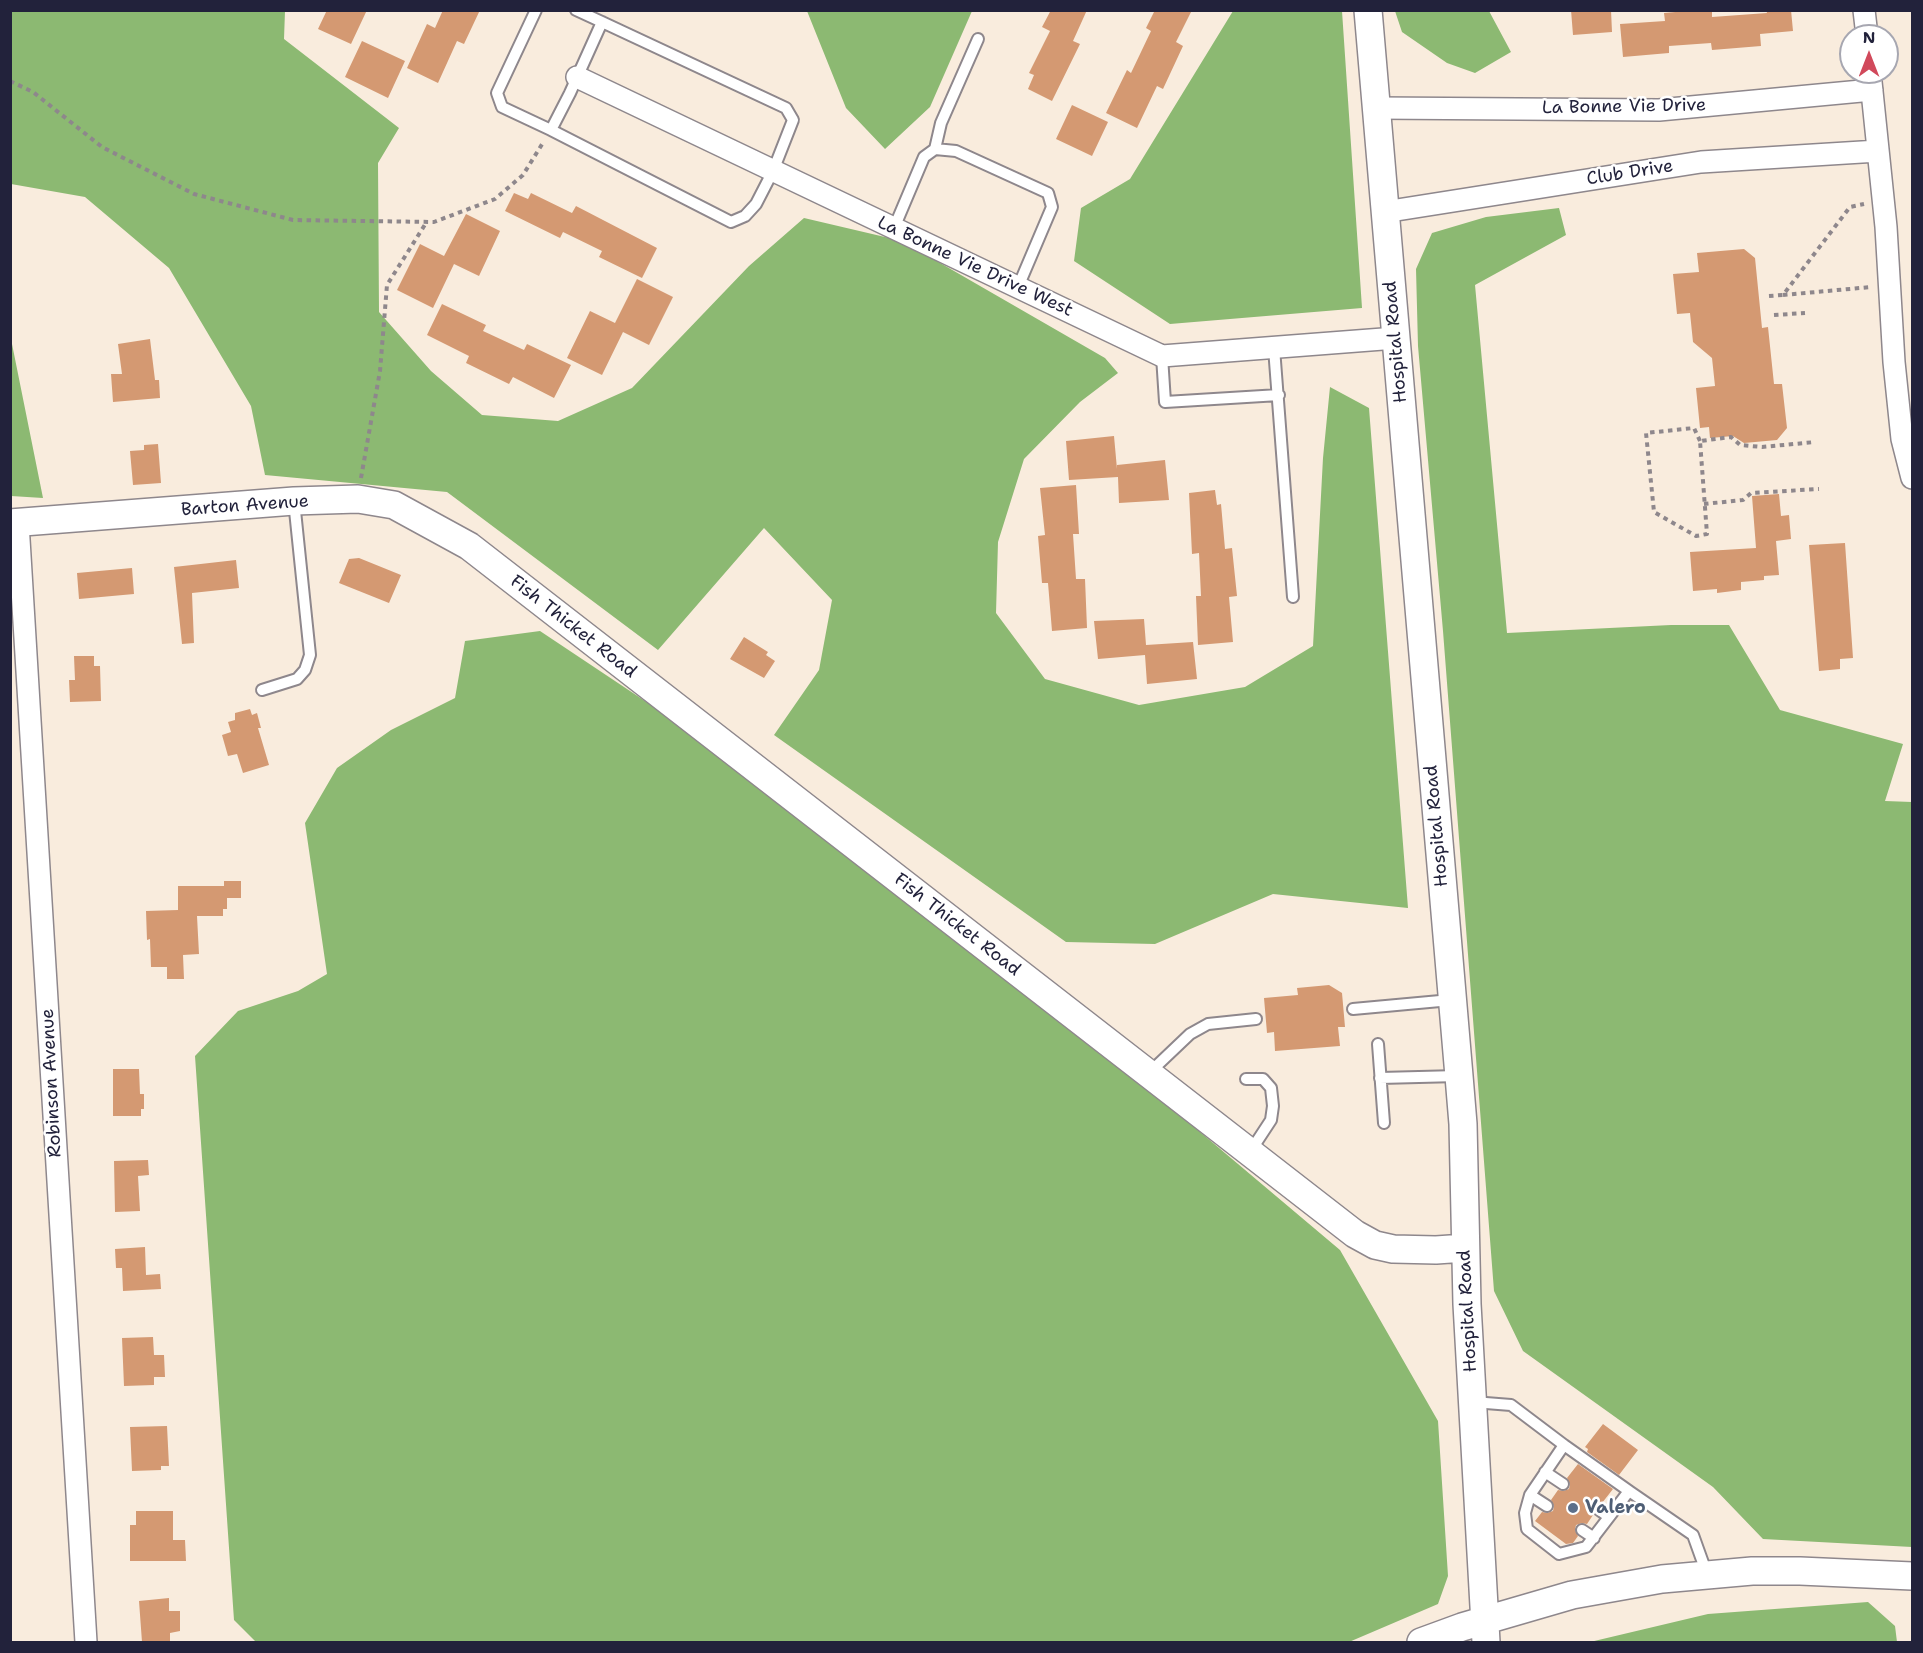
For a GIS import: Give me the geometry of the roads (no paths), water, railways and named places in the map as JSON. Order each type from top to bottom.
[{"type":"street","name":"Hospital Road","points":[[1368,10],[1463,1124],[1465,1248],[1485,1631]]},
{"type":"street","name":"La Bonne Vie Drive West","points":[[577,77],[1162,356],[1396,338]]},
{"type":"street","name":"La Bonne Vie Drive","points":[[1376,108],[1659,110],[1849,84]]},
{"type":"street","name":"La Bonne Vie Drive","points":[[1871,84],[1886,227],[1899,417],[1912,478]]},
{"type":"street","name":"Club Drive","points":[[1384,212],[1701,162],[1878,151]]},
{"type":"street","name":"Barton Avenue","points":[[14,523],[294,501],[358,499],[394,505],[470,546]]},
{"type":"street","name":"Robinson Avenue","points":[[14,523],[86,1642]]},
{"type":"street","name":"Fish Thicket Road","points":[[470,546],[1336,1221],[1375,1245],[1413,1250],[1465,1248]]},
{"type":"street","points":[[1421,1642],[1485,1631],[1572,1595],[1662,1579],[1707,1574],[1800,1570],[1912,1576]]},
{"type":"lane","points":[[536,10],[497,93],[502,107],[731,222],[745,216],[756,204],[773,171],[793,120],[786,108],[576,10]]},
{"type":"lane","points":[[550,130],[602,22]]},
{"type":"lane","points":[[894,228],[924,157],[934,149],[941,123],[978,39]]},
{"type":"lane","points":[[934,149],[956,151],[1048,193],[1052,207],[1018,287]]},
{"type":"lane","points":[[1274,348],[1293,597]]},
{"type":"lane","points":[[1162,356],[1165,402],[1279,395]]},
{"type":"lane","points":[[262,690],[297,679],[304,670],[310,655],[294,501]]},
{"type":"lane","points":[[1353,1009],[1452,1000]]},
{"type":"lane","points":[[1149,1073],[1190,1034],[1208,1024],[1256,1019]]},
{"type":"lane","points":[[1378,1044],[1383,1123]]},
{"type":"lane","points":[[1380,1078],[1459,1076]]},
{"type":"lane","points":[[1246,1079],[1263,1079],[1271,1088],[1273,1106],[1271,1120],[1250,1152]]},
{"type":"lane","points":[[1473,1402],[1511,1405],[1693,1535],[1707,1574]]},
{"type":"lane","points":[[1564,1445],[1530,1495],[1525,1513],[1527,1529],[1559,1554],[1586,1547],[1629,1491]]},
{"type":"lane","points":[[1545,1472],[1563,1484]]},
{"type":"lane","points":[[1530,1495],[1546,1506]]},
{"type":"lane","points":[[1598,1509],[1610,1517]]},
{"type":"lane","points":[[1582,1530],[1594,1538]]},
{"type":"place","name":"Valero","points":[[1573,1508]]}]
